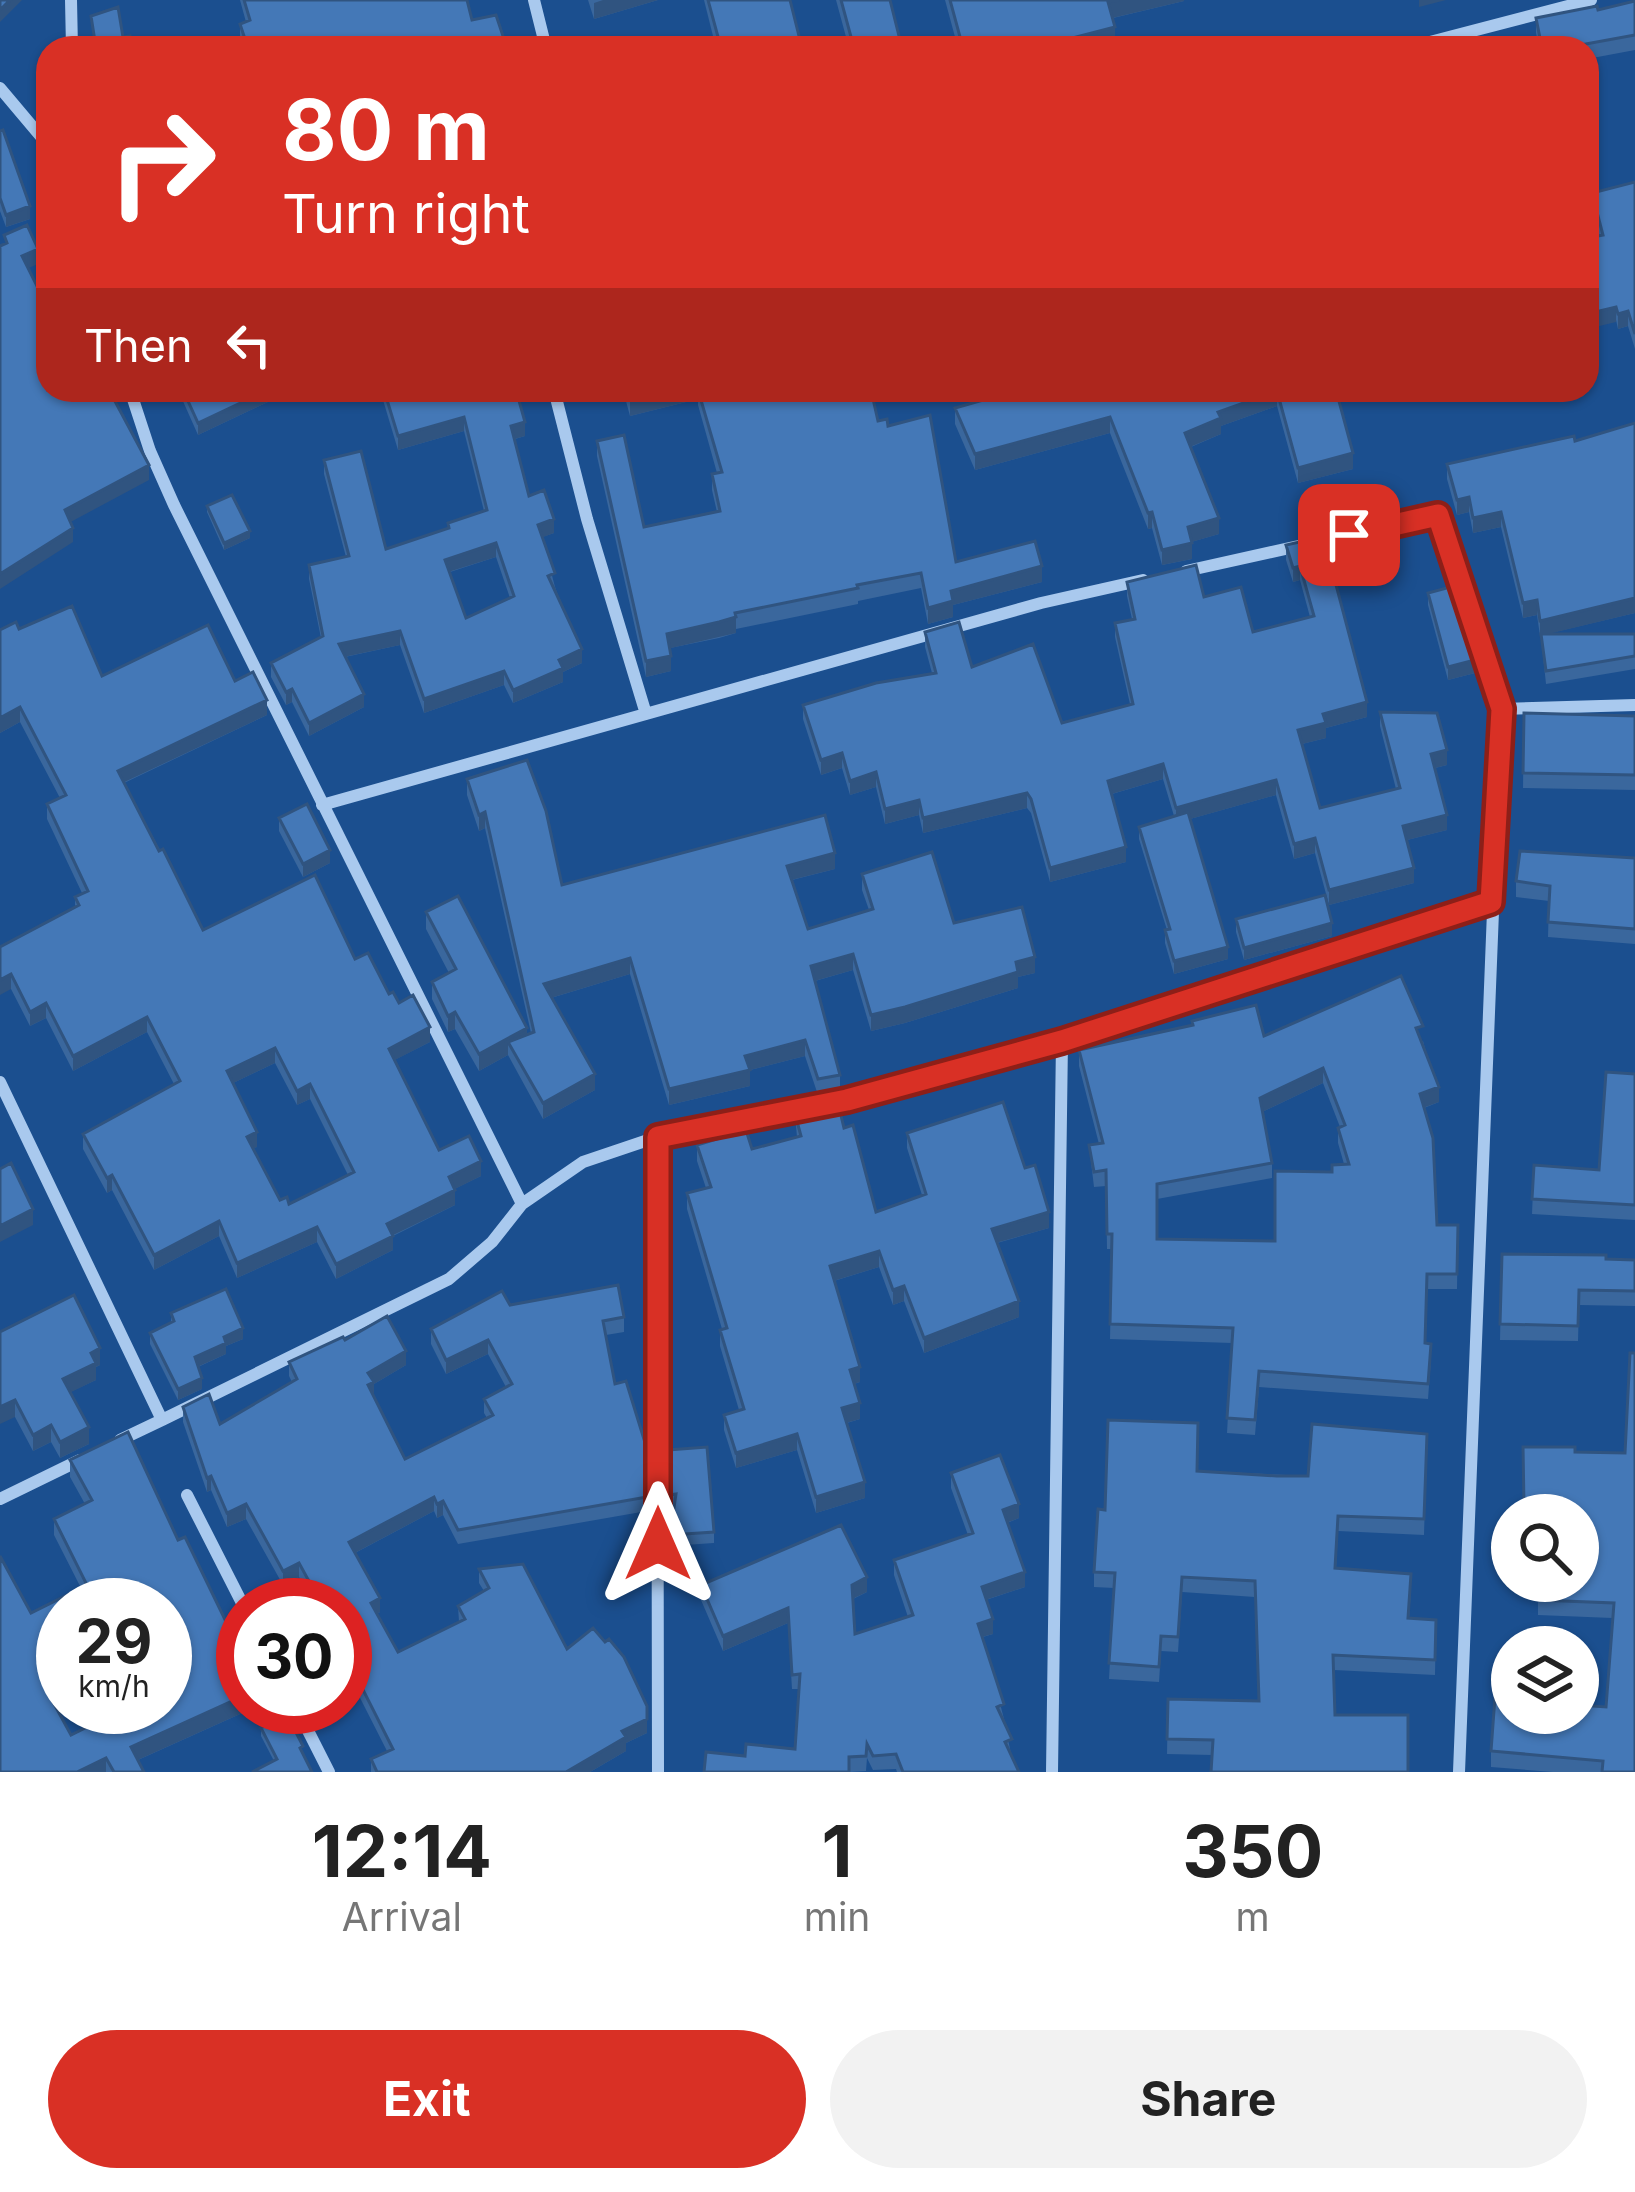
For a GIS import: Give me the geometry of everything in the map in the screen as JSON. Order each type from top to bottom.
[{"type":"street","points":[[71,0],[72,36]]},
{"type":"street","points":[[534,0],[543,36]]},
{"type":"street","points":[[1453,36],[1592,0]]},
{"type":"street","points":[[0,88],[36,131]]},
{"type":"street","points":[[134,402],[174,505],[522,1204]]},
{"type":"street","points":[[557,402],[646,714]]},
{"type":"street","points":[[1181,572],[1438,515],[1502,709],[1459,1772]]},
{"type":"street","points":[[322,805],[1040,603],[1157,577]]},
{"type":"street","points":[[1502,709],[1635,705]]},
{"type":"street","points":[[0,1499],[449,1279],[492,1242],[522,1204],[583,1162],[658,1137],[847,1100],[1062,1041],[1491,902]]},
{"type":"street","points":[[1052,1772],[1062,1041]]},
{"type":"street","points":[[0,1082],[162,1420]]},
{"type":"street","points":[[656,1771],[658,1137]]},
{"type":"street","points":[[187,1496],[229,1578]]},
{"type":"street","points":[[310,1734],[329,1772]]},
{"type":"building","points":[[244,0],[467,0],[472,20],[496,15],[503,36],[244,36],[240,24],[250,20]]},
{"type":"building","points":[[708,0],[790,0],[799,36],[718,36]]},
{"type":"building","points":[[841,0],[890,0],[899,36],[851,36]]},
{"type":"building","points":[[950,0],[1119,0],[1108,2],[1115,27],[1080,36],[960,36]]},
{"type":"building","points":[[1635,1],[1635,35],[1599,42],[1599,36],[1540,36],[1536,18],[1597,6],[1598,10]]},
{"type":"building","points":[[118,7],[123,36],[94,36],[91,16]]},
{"type":"building","points":[[3,130],[30,206],[6,215],[0,198]]},
{"type":"building","points":[[1635,182],[1635,334],[1628,311],[1618,314],[1616,307],[1599,311],[1599,236],[1603,235],[1599,191]]},
{"type":"building","points":[[27,225],[36,245],[36,250],[22,256],[36,284],[36,402],[115,402],[149,465],[65,510],[73,528],[0,574],[0,246],[7,243],[4,235]]},
{"type":"building","points":[[188,402],[243,402],[198,423]]},
{"type":"building","points":[[388,402],[519,402],[525,422],[511,426],[529,496],[544,490],[554,519],[538,525],[555,573],[548,576],[582,649],[559,660],[563,668],[513,690],[504,671],[424,699],[400,631],[339,644],[364,694],[309,723],[292,689],[286,692],[271,663],[323,636],[309,565],[349,556],[324,460],[361,451],[386,549],[487,510],[464,417],[398,436]],"holes":[[[496,543],[514,596],[466,618],[445,560]]]},
{"type":"building","points":[[702,402],[874,402],[878,421],[887,419],[888,426],[930,415],[956,562],[1035,541],[1042,566],[951,591],[953,601],[928,608],[921,573],[735,613],[736,617],[667,634],[671,656],[646,661],[597,441],[624,435],[644,527],[720,511],[712,474],[722,472]]},
{"type":"building","points":[[976,402],[1246,402],[1218,412],[1221,418],[1185,433],[1219,518],[1188,527],[1192,543],[1162,550],[1152,512],[1148,513],[1110,417],[975,454],[955,408]]},
{"type":"building","points":[[1280,402],[1339,402],[1353,453],[1298,468]]},
{"type":"building","points":[[1635,423],[1635,598],[1540,621],[1537,600],[1523,603],[1501,512],[1473,518],[1469,497],[1457,500],[1447,464],[1574,436],[1575,441]]},
{"type":"building","points":[[232,495],[250,531],[224,543],[207,506]]},
{"type":"building","points":[[1317,538],[1325,563],[1330,562],[1367,702],[1323,714],[1326,723],[1298,730],[1320,808],[1400,788],[1380,712],[1437,713],[1447,750],[1431,754],[1447,815],[1403,826],[1414,868],[1329,890],[1315,838],[1294,844],[1276,780],[1176,808],[1163,764],[1108,781],[1126,847],[1050,868],[1027,793],[923,818],[919,800],[885,809],[876,772],[850,781],[842,753],[821,760],[803,705],[876,683],[936,673],[925,632],[959,622],[972,667],[1033,644],[1062,723],[1133,704],[1115,623],[1135,619],[1127,582],[1196,565],[1204,597],[1241,587],[1253,632],[1314,616],[1300,566],[1293,568],[1286,545]]},
{"type":"building","points":[[1454,586],[1475,660],[1448,667],[1428,593]]},
{"type":"building","points":[[72,606],[102,676],[208,625],[235,681],[253,672],[267,700],[118,771],[203,930],[315,875],[355,959],[368,953],[389,994],[393,992],[399,1003],[413,995],[430,1027],[389,1049],[439,1150],[469,1136],[481,1161],[449,1177],[455,1190],[387,1224],[393,1236],[336,1264],[317,1227],[237,1263],[219,1221],[154,1255],[112,1175],[107,1178],[83,1134],[180,1081],[147,1017],[73,1056],[46,1003],[30,1012],[11,974],[0,980],[0,947],[79,905],[75,897],[88,891],[47,804],[66,795],[20,707],[0,718],[0,630],[16,622],[19,629]],"holes":[[[275,1048],[297,1091],[310,1084],[354,1172],[289,1204],[287,1197],[280,1200],[247,1137],[257,1132],[227,1071]]]},
{"type":"building","points":[[1541,634],[1635,634],[1635,656],[1546,671]]},
{"type":"building","points":[[1524,713],[1635,716],[1635,775],[1523,773]]},
{"type":"building","points":[[527,760],[546,811],[562,885],[825,815],[835,853],[787,866],[808,929],[873,909],[862,874],[932,852],[954,923],[1022,907],[1035,957],[1016,962],[1018,972],[871,1015],[853,954],[811,966],[840,1075],[818,1079],[805,1040],[745,1056],[750,1070],[669,1089],[630,958],[544,984],[595,1074],[543,1103],[508,1042],[534,1032],[485,812],[479,815],[467,779]]},
{"type":"building","points":[[307,804],[330,850],[303,864],[279,818]]},
{"type":"building","points":[[1188,812],[1228,947],[1174,961],[1165,930],[1170,929],[1139,827]]},
{"type":"building","points":[[1520,851],[1635,858],[1635,929],[1548,922],[1550,886],[1516,881]]},
{"type":"building","points":[[1325,895],[1332,923],[1244,948],[1236,919]]},
{"type":"building","points":[[458,896],[527,1028],[479,1054],[455,1012],[448,1016],[432,982],[456,969],[426,912]]},
{"type":"building","points":[[1401,976],[1423,1026],[1416,1028],[1439,1087],[1420,1094],[1433,1138],[1437,1225],[1458,1225],[1457,1274],[1427,1274],[1428,1384],[1259,1371],[1255,1420],[1227,1418],[1233,1328],[1110,1324],[1112,1234],[1107,1234],[1106,1170],[1094,1172],[1089,1145],[1103,1143],[1079,1050],[1193,1025],[1192,1021],[1256,1005],[1264,1036]],"holes":[[[1323,1068],[1345,1125],[1338,1128],[1349,1164],[1332,1165],[1332,1172],[1275,1171],[1275,1241],[1157,1239],[1157,1184],[1272,1163],[1260,1098]]]},
{"type":"building","points":[[1606,1072],[1635,1074],[1635,1205],[1532,1199],[1534,1165],[1599,1170]]},
{"type":"building","points":[[1003,1102],[1025,1168],[1035,1165],[1049,1212],[992,1229],[1019,1301],[924,1338],[904,1286],[893,1290],[879,1251],[830,1266],[860,1367],[850,1370],[860,1403],[842,1408],[865,1482],[816,1497],[797,1434],[736,1453],[724,1415],[744,1409],[720,1330],[727,1328],[687,1193],[711,1187],[697,1145],[746,1130],[752,1149],[801,1136],[795,1114],[838,1103],[844,1128],[853,1125],[876,1212],[926,1194],[907,1133]]},
{"type":"building","points":[[11,1163],[33,1209],[0,1226],[0,1169]]},
{"type":"building","points":[[1502,1254],[1606,1255],[1606,1259],[1635,1260],[1635,1291],[1579,1290],[1578,1326],[1500,1324]]},
{"type":"building","points":[[618,1285],[624,1317],[603,1321],[615,1384],[626,1381],[647,1449],[647,1497],[458,1530],[443,1501],[437,1504],[434,1497],[349,1542],[369,1578],[307,1578],[299,1563],[283,1571],[246,1504],[227,1513],[211,1476],[207,1478],[183,1407],[209,1394],[220,1424],[297,1379],[289,1362],[345,1340],[387,1316],[406,1351],[368,1373],[374,1382],[368,1385],[405,1459],[493,1415],[484,1399],[512,1384],[488,1340],[446,1360],[431,1329],[502,1291],[510,1305]]},
{"type":"building","points":[[226,1289],[243,1328],[224,1337],[226,1343],[195,1357],[202,1378],[178,1389],[150,1333],[174,1321],[171,1313]]},
{"type":"building","points":[[74,1295],[100,1348],[91,1353],[96,1363],[63,1379],[89,1427],[60,1442],[51,1425],[33,1435],[15,1400],[0,1407],[0,1332]]},
{"type":"building","points":[[1630,1353],[1635,1353],[1635,1772],[1602,1772],[1603,1761],[1491,1751],[1492,1734],[1599,1734],[1599,1706],[1606,1707],[1614,1603],[1589,1602],[1599,1602],[1599,1494],[1524,1494],[1523,1447],[1625,1453]]},
{"type":"building","points":[[1108,1420],[1198,1423],[1197,1471],[1277,1476],[1308,1476],[1312,1424],[1427,1434],[1424,1519],[1338,1516],[1335,1568],[1411,1574],[1408,1618],[1436,1620],[1435,1660],[1333,1655],[1335,1715],[1408,1715],[1408,1772],[1211,1772],[1213,1740],[1167,1739],[1168,1699],[1259,1701],[1255,1581],[1182,1577],[1178,1637],[1161,1636],[1159,1667],[1109,1663],[1115,1573],[1094,1572],[1098,1509],[1105,1510]]},
{"type":"building","points":[[128,1432],[178,1540],[185,1537],[216,1601],[216,1708],[192,1719],[192,1578],[84,1578],[54,1519],[92,1500],[70,1460]]},
{"type":"building","points":[[707,1447],[714,1532],[670,1535],[676,1494],[668,1495],[668,1450]]},
{"type":"building","points":[[1000,1455],[1019,1504],[1003,1510],[1025,1572],[982,1587],[993,1619],[978,1624],[1004,1704],[997,1707],[1012,1739],[1005,1742],[1019,1772],[903,1772],[896,1754],[873,1756],[867,1744],[866,1756],[849,1757],[849,1772],[704,1772],[706,1752],[745,1756],[746,1744],[795,1749],[800,1674],[792,1675],[788,1608],[723,1636],[701,1585],[841,1525],[867,1577],[852,1585],[855,1634],[913,1615],[894,1560],[973,1533],[951,1473]]},
{"type":"building","points":[[0,1556],[31,1613],[36,1610],[36,1734],[160,1734],[131,1747],[144,1772],[114,1772],[106,1758],[77,1772],[0,1772]]},
{"type":"building","points":[[523,1564],[567,1649],[593,1628],[605,1642],[609,1639],[624,1657],[647,1706],[647,1719],[622,1731],[626,1737],[566,1772],[377,1772],[371,1759],[393,1749],[372,1708],[372,1605],[398,1652],[465,1619],[458,1606],[489,1588],[479,1569]]},
{"type":"building","points":[[264,1734],[297,1734],[312,1772],[252,1772],[277,1759]]},
{"type":"route","points":[[658,1544],[658,1137],[847,1100],[1062,1041],[1491,902],[1502,709],[1438,515],[1349,535]]}]
